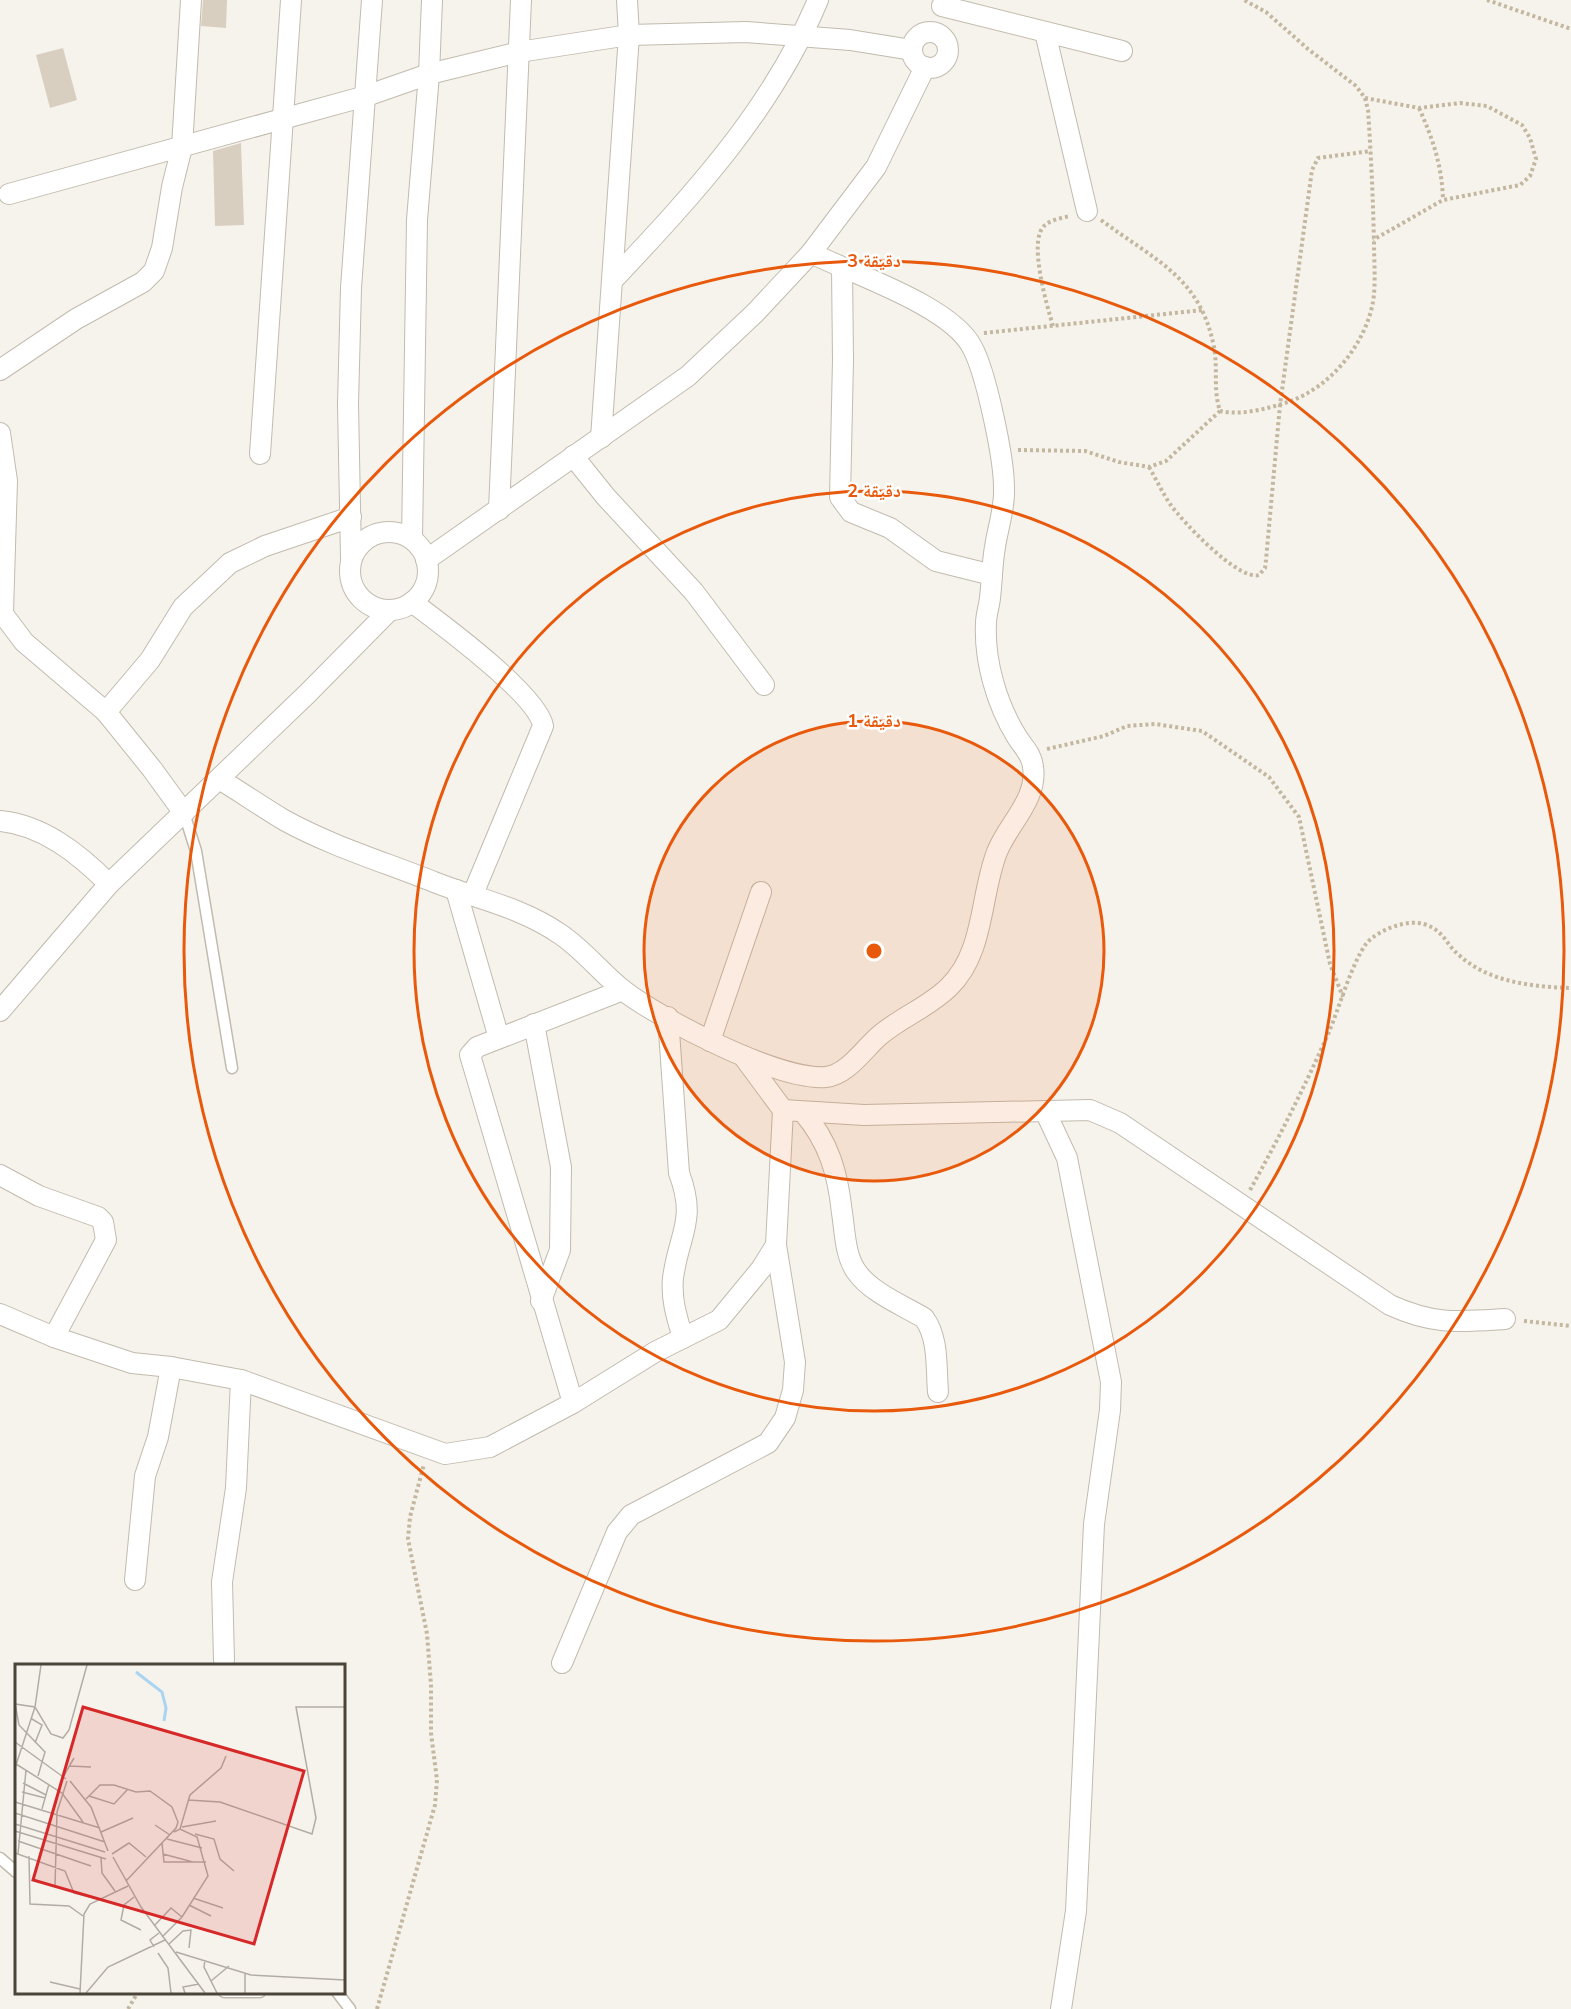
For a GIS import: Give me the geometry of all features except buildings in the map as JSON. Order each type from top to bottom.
[{"type":"street","points":[[0,370],[76,319],[143,282],[154,271],[162,248],[172,187],[182,147],[191,0]]},
{"type":"street","points":[[260,454],[285,117],[291,0]]},
{"type":"street","points":[[372,0],[351,288],[348,404],[351,517],[349,573],[353,587],[362,600],[375,607],[390,610]]},
{"type":"street","points":[[0,1011],[109,884],[390,610],[412,602],[426,583],[426,560],[412,538],[417,220],[429,74],[432,0]]},
{"type":"street","points":[[499,510],[521,0]]},
{"type":"street","points":[[601,438],[629,34],[627,0]]},
{"type":"street","points":[[612,281],[714,171],[763,103],[803,36],[818,0]]},
{"type":"street","points":[[934,33],[943,3],[1122,51]]},
{"type":"street","points":[[9,194],[366,96],[429,74],[519,52],[629,34],[746,32],[886,44],[912,50]]},
{"type":"street","points":[[1045,32],[1087,212]]},
{"type":"street","points":[[934,33],[944,39],[947,56],[936,67],[925,68],[916,61],[912,50],[919,36],[934,33]]},
{"type":"street","points":[[426,560],[688,376],[755,313],[811,253],[876,167],[925,68]]},
{"type":"street","points":[[219,779],[282,819],[318,836],[528,914],[560,933],[591,957],[623,990],[668,1017],[710,1041],[743,1056],[807,1076],[836,1075],[883,1032],[947,990],[966,965],[973,948],[989,876],[999,847],[1031,790],[1034,769],[1029,753],[1016,735],[992,678],[986,653],[986,620],[1005,489],[999,450],[985,386],[972,345],[945,318],[910,297],[811,253]]},
{"type":"street","points":[[842,268],[843,360],[840,497],[851,512],[890,528],[936,561],[992,574]]},
{"type":"street","points":[[0,434],[7,482],[1,612],[24,642],[106,712],[184,813]]},
{"type":"street","points":[[573,456],[606,497],[694,592],[764,685]]},
{"type":"street","points":[[106,712],[150,660],[183,607],[230,563],[265,546],[351,517]]},
{"type":"street","points":[[351,558],[359,544],[370,536],[391,532],[412,538]]},
{"type":"street","points":[[412,602],[461,639],[528,701],[542,717],[543,726],[464,892],[499,1038]]},
{"type":"street","points":[[0,821],[34,828],[86,861],[109,884]]},
{"type":"street","points":[[710,1041],[761,892]]},
{"type":"street","points":[[573,1403],[470,1055],[477,1047],[623,990]]},
{"type":"street","points":[[668,1017],[679,1173],[688,1195],[689,1211],[674,1278],[673,1305],[683,1338]]},
{"type":"street","points":[[534,1024],[561,1167],[560,1250],[541,1301]]},
{"type":"street","points":[[562,1663],[617,1532],[631,1515],[768,1443],[785,1418],[794,1390],[795,1362],[776,1245],[783,1110],[743,1056]]},
{"type":"street","points":[[783,1110],[864,1115],[1090,1110],[1120,1123],[1241,1207],[1390,1305],[1417,1318],[1445,1322],[1505,1319]]},
{"type":"street","points":[[1045,1111],[1067,1158],[1111,1382],[1110,1410],[1094,1524],[1076,1911],[1061,2009]]},
{"type":"street","points":[[803,1112],[820,1132],[829,1151],[841,1202],[847,1248],[855,1270],[865,1281],[924,1318],[934,1336],[938,1392]]},
{"type":"street","points":[[0,1175],[39,1196],[98,1217],[103,1222],[106,1240],[54,1337]]},
{"type":"street","points":[[0,1314],[54,1337],[132,1364],[171,1367],[241,1380],[446,1454],[490,1447],[573,1403],[637,1363],[719,1320],[761,1269],[776,1245]]},
{"type":"street","points":[[135,1580],[145,1476],[158,1437],[171,1367]]},
{"type":"street","points":[[224,1660],[222,1582],[236,1488],[241,1380]]},
{"type":"lane","points":[[184,813],[196,851],[232,1068]]},
{"type":"lane","points":[[0,1858],[15,1871]]},
{"type":"lane","points":[[339,1994],[350,2009]]},
{"type":"path","points":[[1220,411],[1232,414],[1280,405],[1308,394],[1324,384],[1339,368],[1359,336],[1372,303],[1374,240],[1371,151],[1365,98],[1356,86],[1308,49],[1266,12],[1244,0]]},
{"type":"path","points":[[1487,0],[1571,29]]},
{"type":"path","points":[[1365,98],[1382,99],[1419,108],[1460,103],[1487,106],[1522,125],[1530,138],[1536,159],[1530,176],[1520,185],[1443,200],[1374,240]]},
{"type":"path","points":[[1419,108],[1434,140],[1440,162],[1443,200]]},
{"type":"path","points":[[1149,467],[1171,505],[1199,536],[1247,575],[1259,575],[1265,568],[1280,405],[1312,170],[1318,158],[1371,151]]},
{"type":"path","points":[[1053,326],[1041,276],[1037,247],[1038,233],[1050,222],[1087,212],[1175,274],[1192,291],[1203,310],[1214,347],[1217,377],[1216,398],[1220,411]]},
{"type":"path","points":[[962,335],[1118,321],[1203,310]]},
{"type":"path","points":[[999,450],[1085,451],[1119,462],[1149,467],[1166,460],[1220,411]]},
{"type":"path","points":[[1029,753],[1104,736],[1127,726],[1155,724],[1202,731],[1269,777],[1299,817],[1330,964],[1343,998]]},
{"type":"path","points":[[1241,1207],[1307,1083],[1367,943],[1385,928],[1421,923],[1440,931],[1458,955],[1481,972],[1521,983],[1571,988]]},
{"type":"path","points":[[1505,1319],[1571,1326]]},
{"type":"path","points":[[377,2009],[435,1805],[437,1779],[431,1733],[431,1685],[427,1634],[408,1539],[410,1517],[429,1449]]},
{"type":"path","points":[[129,2009],[137,1994]]}]
